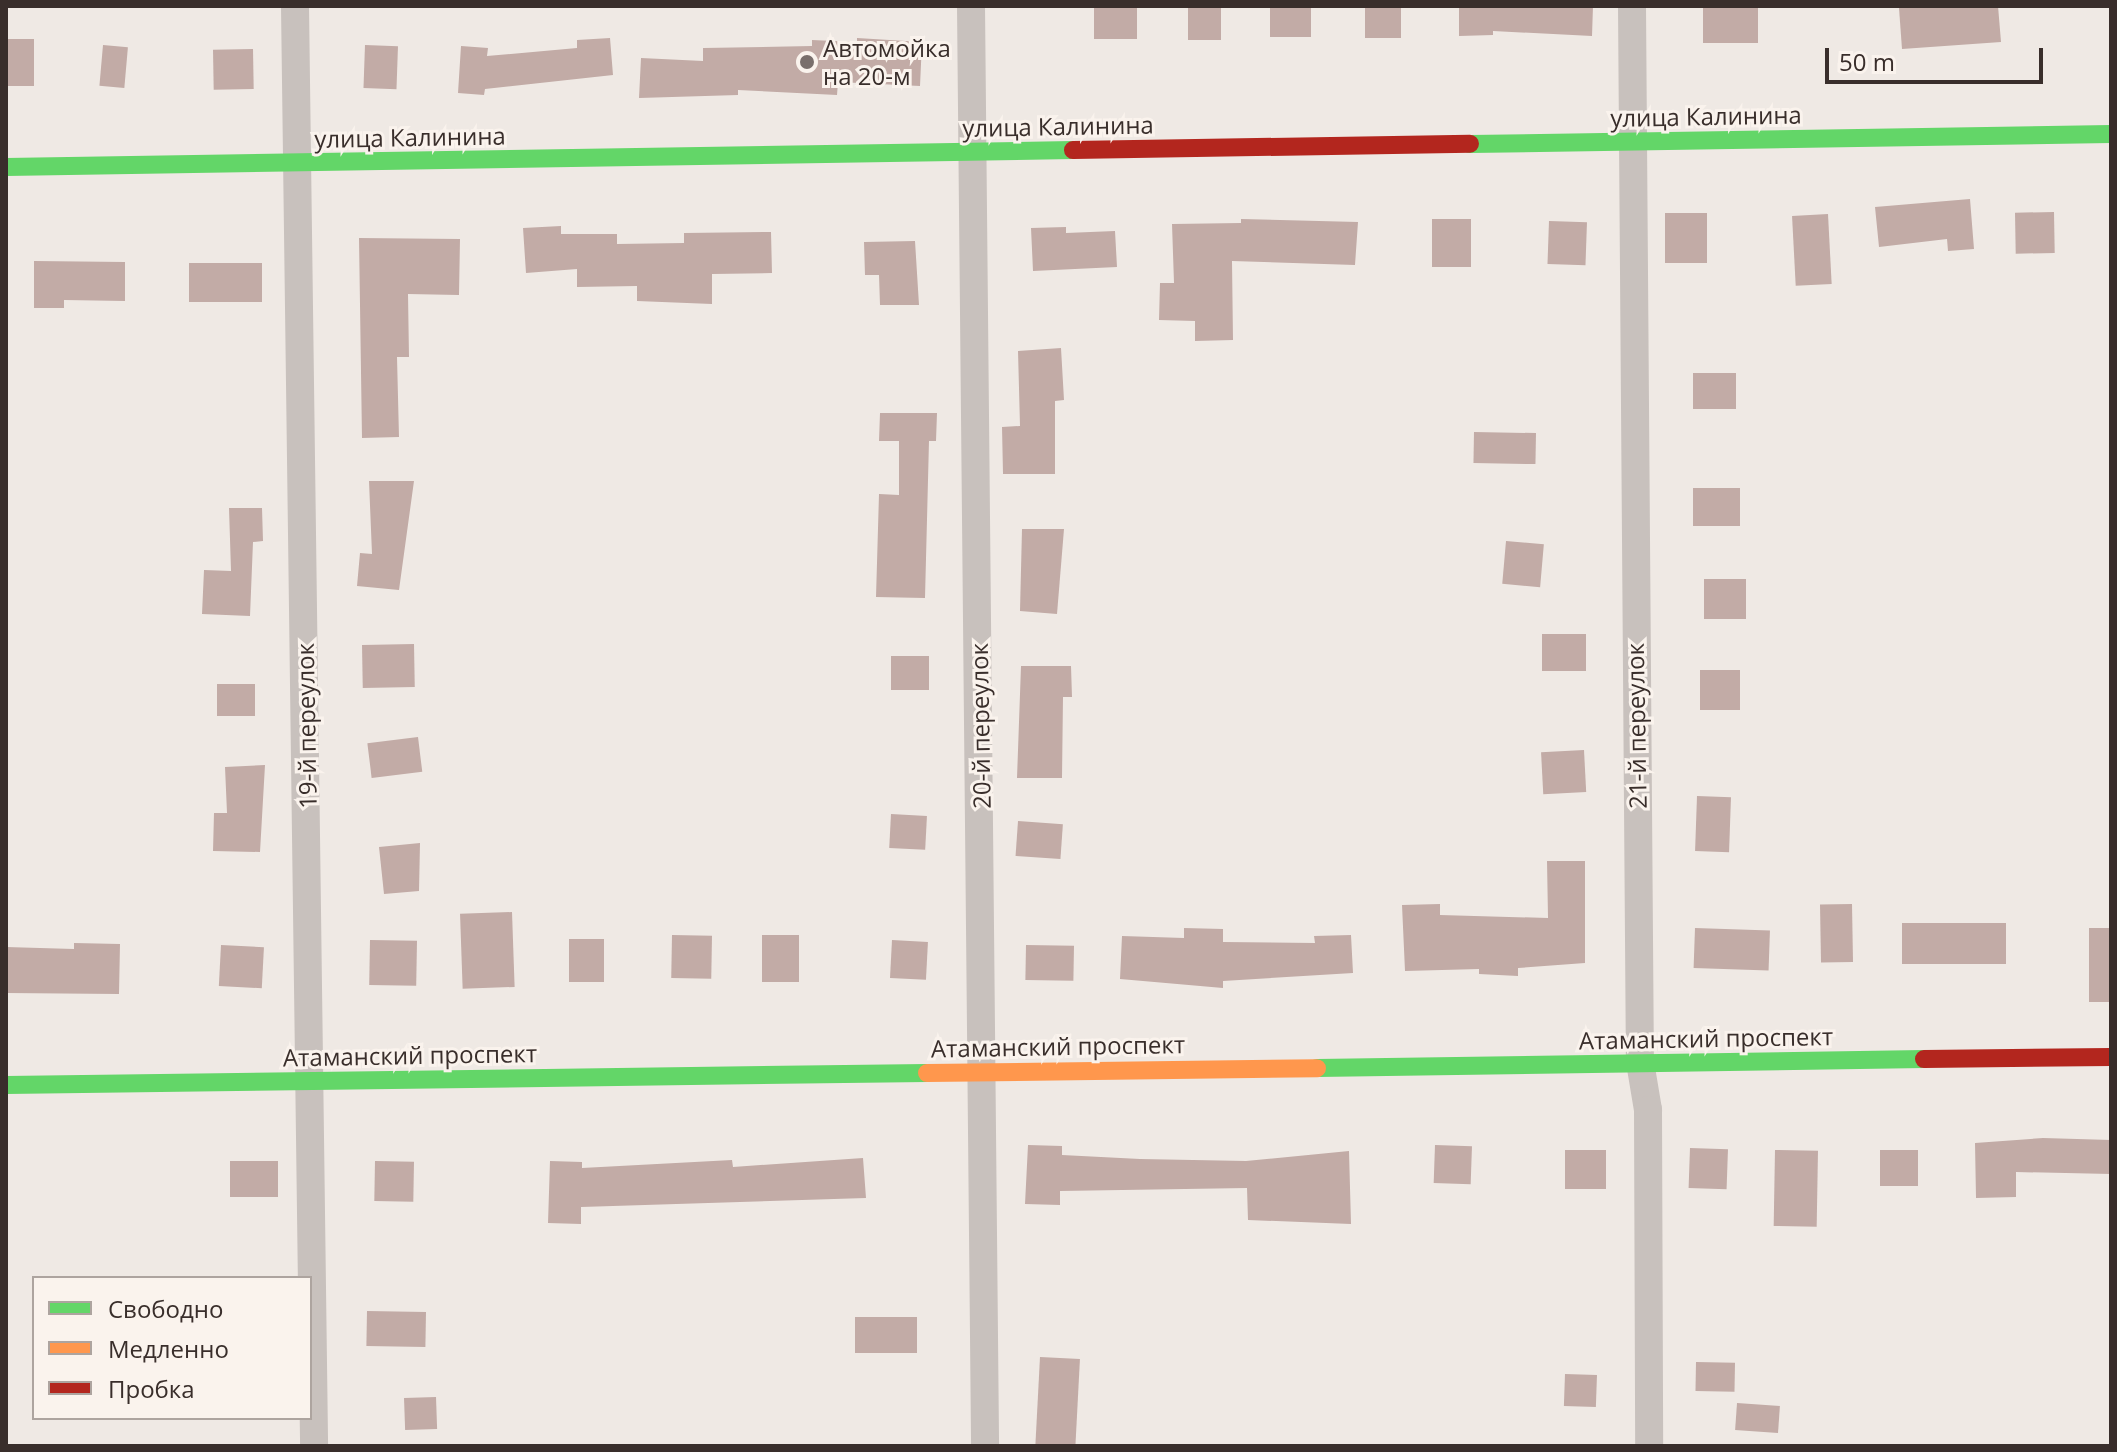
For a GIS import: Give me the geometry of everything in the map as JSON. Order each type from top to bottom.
[{"type":"main road","name":"улица Калинина","points":[[6,167],[2111,134]]},
{"type":"main road","name":"Атаманский проспект","points":[[6,1085],[2111,1057]]},
{"type":"street","name":"19-й переулок","points":[[295,6],[314,1446]]},
{"type":"street","name":"20-й переулок","points":[[971,6],[984,1071],[985,1446]]},
{"type":"street","name":"21-й переулок","points":[[1632,6],[1630,141],[1640,1062],[1648,1110],[1649,1446]]},
{"type":"building","points":[[1094,6],[1137,6],[1137,39],[1094,39]]},
{"type":"building","points":[[1270,6],[1311,6],[1311,37],[1270,37]]},
{"type":"building","points":[[1365,6],[1401,6],[1401,38],[1365,38]]},
{"type":"building","points":[[1459,6],[1593,6],[1592,36],[1493,31],[1493,35],[1459,36]]},
{"type":"building","points":[[1703,6],[1758,6],[1758,43],[1703,43]]},
{"type":"building","points":[[1998,6],[2001,42],[1902,49],[1899,8]]},
{"type":"building","points":[[1188,7],[1221,7],[1221,40],[1188,40]]},
{"type":"building","points":[[610,38],[613,75],[485,89],[484,95],[458,93],[461,46],[488,48],[487,56],[577,48],[577,40]]},
{"type":"building","points":[[857,38],[922,42],[920,86],[838,82],[837,95],[738,90],[738,95],[639,98],[641,58],[703,61],[703,48],[812,46],[812,40],[857,42]]},
{"type":"building","points":[[6,39],[34,39],[34,86],[6,86]]},
{"type":"building","points":[[103,45],[128,47],[124,88],[99,86]]},
{"type":"building","points":[[365,45],[398,46],[396,89],[363,88]]},
{"type":"building","points":[[253,49],[254,89],[214,90],[213,50]]},
{"type":"building","points":[[1970,199],[1974,249],[1948,251],[1947,239],[1879,247],[1875,207]]},
{"type":"building","points":[[2054,212],[2055,253],[2016,254],[2015,213]]},
{"type":"building","points":[[1665,213],[1707,213],[1707,263],[1665,263]]},
{"type":"building","points":[[1828,214],[1832,284],[1796,286],[1792,216]]},
{"type":"building","points":[[1241,219],[1358,222],[1355,265],[1232,261],[1233,340],[1195,341],[1195,321],[1159,320],[1160,283],[1174,283],[1172,224],[1241,223]]},
{"type":"building","points":[[1432,219],[1471,219],[1471,267],[1432,267]]},
{"type":"building","points":[[1549,221],[1587,222],[1585,265],[1547,264]]},
{"type":"building","points":[[561,226],[561,234],[617,234],[617,244],[684,243],[684,233],[771,232],[772,273],[712,274],[712,304],[637,301],[637,286],[577,287],[577,269],[526,273],[523,228]]},
{"type":"building","points":[[1066,227],[1066,233],[1115,231],[1117,267],[1033,271],[1031,228]]},
{"type":"building","points":[[359,238],[460,239],[459,295],[408,294],[409,357],[397,357],[399,437],[362,438]]},
{"type":"building","points":[[915,241],[919,305],[880,305],[879,275],[865,275],[864,242]]},
{"type":"building","points":[[34,261],[125,262],[125,301],[64,300],[64,308],[34,308]]},
{"type":"building","points":[[189,263],[262,263],[262,302],[189,302]]},
{"type":"building","points":[[1061,348],[1064,400],[1055,401],[1055,474],[1003,474],[1002,427],[1020,426],[1018,351]]},
{"type":"building","points":[[1693,373],[1736,373],[1736,409],[1693,409]]},
{"type":"building","points":[[880,413],[937,413],[936,441],[929,441],[925,598],[876,597],[879,494],[899,495],[899,441],[879,441]]},
{"type":"building","points":[[1474,432],[1536,433],[1535,464],[1473,463]]},
{"type":"building","points":[[369,481],[414,481],[399,590],[357,586],[360,553],[372,554]]},
{"type":"building","points":[[1693,488],[1740,488],[1740,526],[1693,526]]},
{"type":"building","points":[[229,508],[262,508],[263,541],[253,542],[250,616],[202,614],[204,570],[231,571]]},
{"type":"building","points":[[1022,529],[1064,529],[1057,614],[1020,611]]},
{"type":"building","points":[[1506,541],[1544,544],[1540,587],[1502,584]]},
{"type":"building","points":[[1704,579],[1746,579],[1746,619],[1704,619]]},
{"type":"building","points":[[1542,634],[1586,634],[1586,671],[1542,671]]},
{"type":"building","points":[[414,644],[415,687],[363,688],[362,645]]},
{"type":"building","points":[[891,656],[929,656],[929,690],[891,690]]},
{"type":"building","points":[[1021,666],[1071,666],[1072,697],[1063,697],[1062,778],[1017,778]]},
{"type":"building","points":[[1700,670],[1740,670],[1740,710],[1700,710]]},
{"type":"building","points":[[217,684],[255,684],[255,716],[217,716]]},
{"type":"building","points":[[418,737],[422,772],[372,778],[367,743]]},
{"type":"building","points":[[1584,750],[1586,792],[1543,794],[1541,752]]},
{"type":"building","points":[[265,765],[260,852],[213,851],[214,813],[227,813],[225,767]]},
{"type":"building","points":[[1697,796],[1731,797],[1729,852],[1695,851]]},
{"type":"building","points":[[891,814],[927,816],[925,850],[889,848]]},
{"type":"building","points":[[1018,821],[1063,824],[1060,859],[1016,856]]},
{"type":"building","points":[[420,843],[419,891],[384,894],[379,847]]},
{"type":"building","points":[[1547,861],[1585,861],[1585,963],[1518,968],[1518,976],[1479,974],[1479,969],[1405,971],[1402,905],[1440,904],[1440,915],[1548,918]]},
{"type":"building","points":[[1852,904],[1853,962],[1821,963],[1820,905]]},
{"type":"building","points":[[512,912],[515,987],[463,989],[460,914]]},
{"type":"building","points":[[1902,923],[2006,923],[2006,964],[1902,964]]},
{"type":"building","points":[[1184,928],[1223,929],[1223,942],[1315,943],[1314,936],[1351,935],[1353,973],[1223,981],[1223,988],[1120,979],[1122,936],[1184,938]]},
{"type":"building","points":[[1695,928],[1770,931],[1769,971],[1694,968]]},
{"type":"building","points":[[2089,928],[2111,928],[2111,1002],[2089,1002]]},
{"type":"building","points":[[672,935],[712,936],[711,979],[671,978]]},
{"type":"building","points":[[762,935],[799,935],[799,982],[762,982]]},
{"type":"building","points":[[569,939],[604,939],[604,982],[569,982]]},
{"type":"building","points":[[370,940],[417,941],[416,986],[369,985]]},
{"type":"building","points":[[892,940],[928,942],[926,980],[890,978]]},
{"type":"building","points":[[74,943],[120,944],[119,994],[6,993],[6,947],[74,949]]},
{"type":"building","points":[[221,945],[264,947],[262,988],[219,986]]},
{"type":"building","points":[[1026,945],[1074,946],[1073,981],[1025,980]]},
{"type":"building","points":[[2043,1138],[2111,1140],[2111,1174],[2016,1172],[2016,1197],[1976,1198],[1975,1143]]},
{"type":"building","points":[[1028,1145],[1062,1146],[1062,1155],[1246,1161],[1349,1151],[1351,1224],[1248,1220],[1247,1188],[1060,1191],[1060,1205],[1025,1204]]},
{"type":"building","points":[[1435,1145],[1472,1146],[1471,1184],[1434,1183]]},
{"type":"building","points":[[1690,1148],[1728,1149],[1727,1189],[1689,1188]]},
{"type":"building","points":[[1565,1150],[1606,1150],[1606,1189],[1565,1189]]},
{"type":"building","points":[[1775,1150],[1818,1151],[1817,1227],[1774,1226]]},
{"type":"building","points":[[1880,1150],[1918,1150],[1918,1186],[1880,1186]]},
{"type":"building","points":[[863,1158],[866,1198],[581,1207],[581,1224],[548,1223],[550,1161],[582,1162],[582,1168],[732,1160],[733,1167]]},
{"type":"building","points":[[230,1161],[278,1161],[278,1197],[230,1197]]},
{"type":"building","points":[[375,1161],[414,1162],[413,1202],[374,1201]]},
{"type":"building","points":[[367,1311],[426,1312],[425,1347],[366,1346]]},
{"type":"building","points":[[855,1317],[917,1317],[917,1353],[855,1353]]},
{"type":"building","points":[[1040,1357],[1080,1359],[1075,1446],[1035,1446]]},
{"type":"building","points":[[1696,1362],[1735,1363],[1734,1392],[1695,1391]]},
{"type":"building","points":[[1565,1374],[1597,1375],[1596,1407],[1564,1406]]},
{"type":"building","points":[[436,1397],[437,1429],[405,1430],[404,1398]]},
{"type":"building","points":[[1737,1403],[1780,1406],[1778,1433],[1735,1430]]},
{"type":"traffic: fast","points":[[1470,144],[2111,134]]},
{"type":"traffic: fast","points":[[6,167],[1073,150]]},
{"type":"traffic: fast","points":[[1317,1068],[1924,1059]]},
{"type":"traffic: fast","points":[[6,1085],[927,1073]]},
{"type":"traffic: slow","points":[[927,1073],[1317,1068]]},
{"type":"traffic: jam","points":[[1073,150],[1470,144]]},
{"type":"traffic: jam","points":[[1924,1059],[2111,1057]]},
{"type":"place","name":"Автомойка на 20-м","points":[[807,62]]}]
